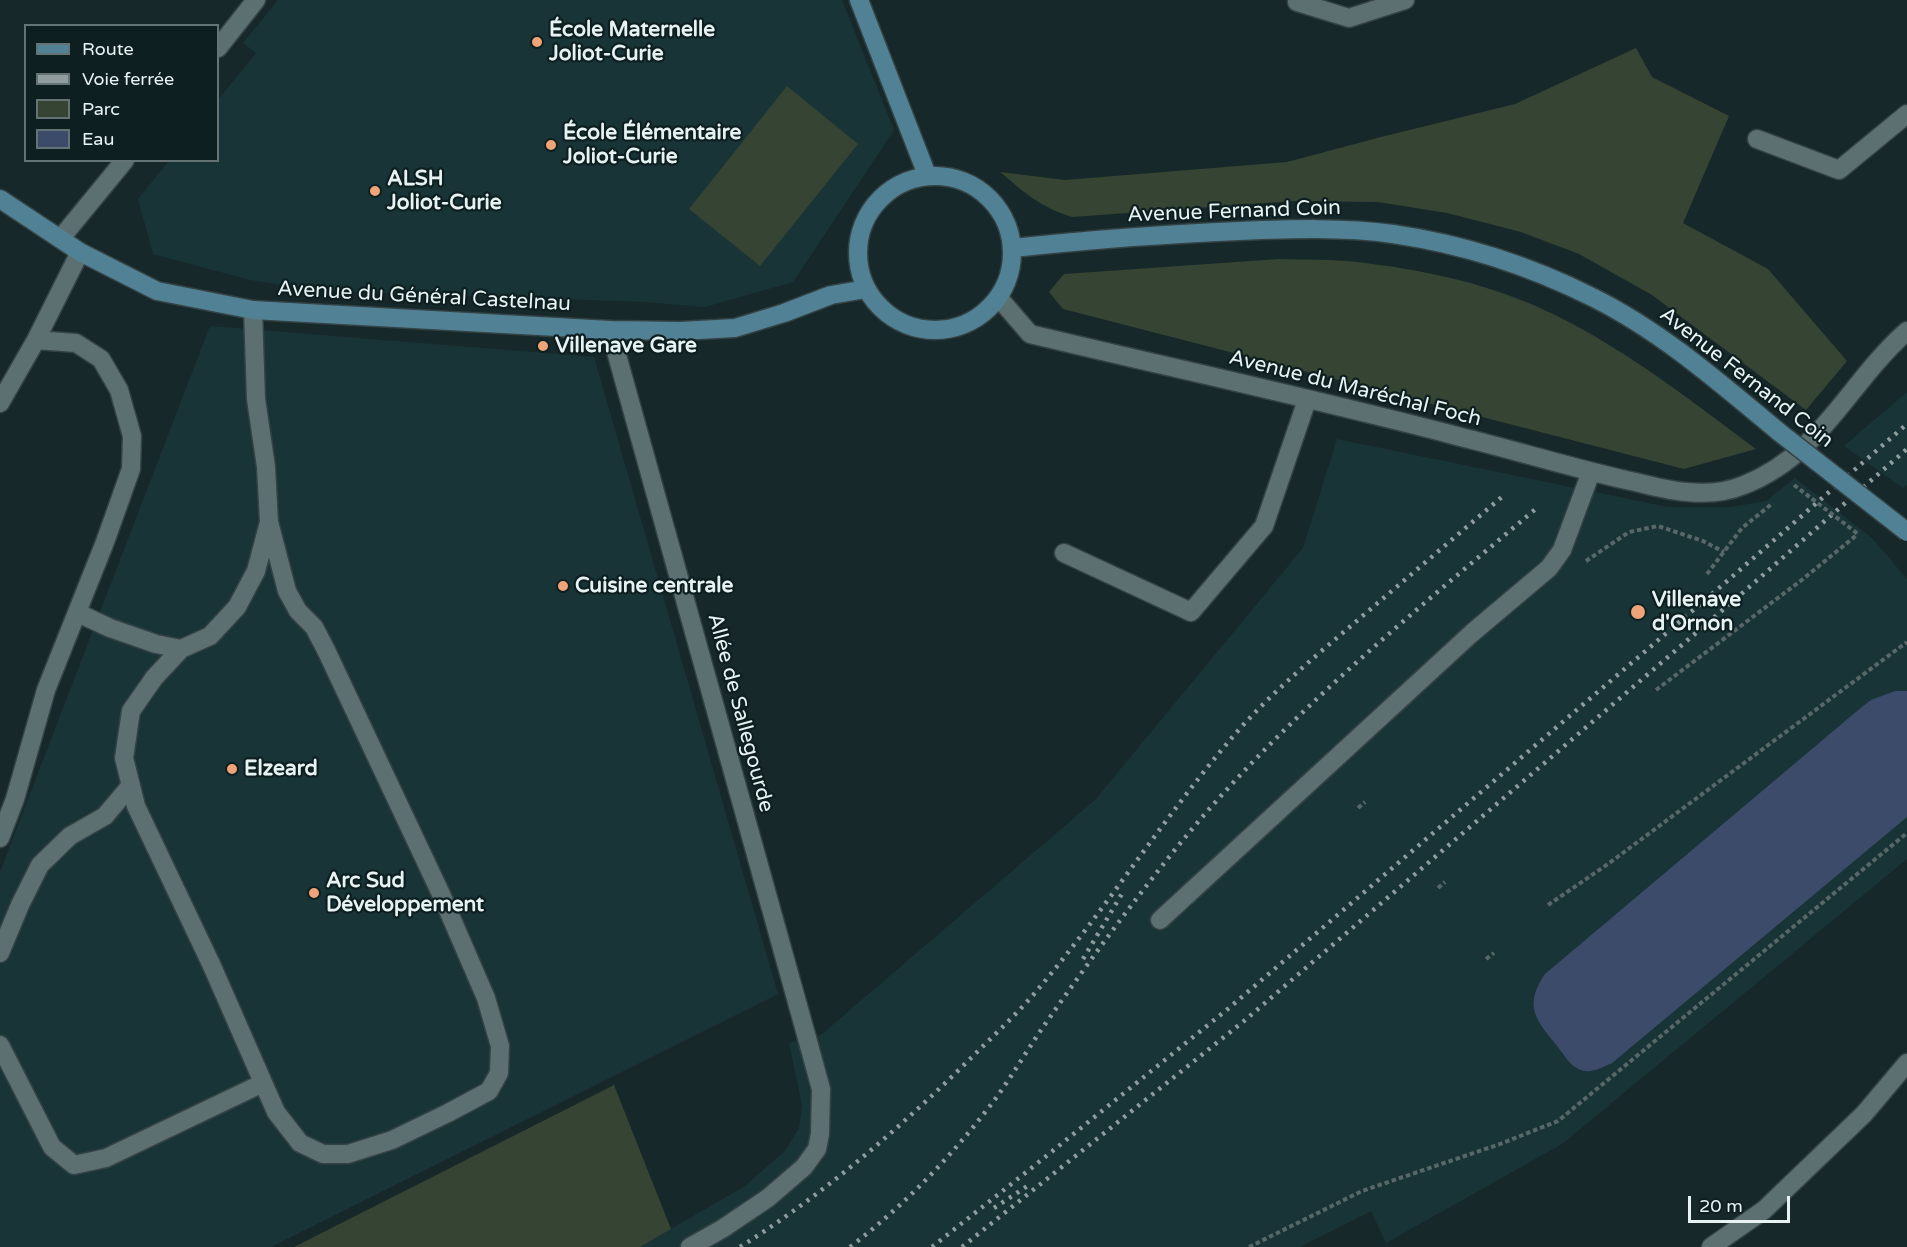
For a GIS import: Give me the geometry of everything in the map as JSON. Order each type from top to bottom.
[{"type":"main road","points":[[860,0],[927,175]]},
{"type":"main road","points":[[927,175],[952,177],[975,186],[994,202],[1007,223],[1013,248],[1010,274],[999,298],[980,317],[956,328],[930,331],[904,324],[882,310],[866,289],[858,265],[858,240],[867,216],[882,196],[903,182],[927,175]]},
{"type":"main road","name":"Avenue du Général Castelnau","points":[[0,199],[80,252],[157,291],[253,310],[610,330],[680,331],[735,328],[831,295],[866,289]]},
{"type":"main road","name":"Avenue Fernand Coin","points":[[1013,248],[1182,233],[1290,229],[1345,230],[1393,234],[1468,250],[1509,262],[1593,297],[1635,321],[1683,354],[1907,532]]},
{"type":"street","points":[[219,47],[256,0]]},
{"type":"street","points":[[1297,2],[1349,18],[1404,0]]},
{"type":"street","points":[[1757,139],[1839,170],[1907,114]]},
{"type":"street","points":[[61,238],[123,162]]},
{"type":"street","points":[[0,403],[36,340],[80,252]]},
{"type":"street","name":"Avenue du Maréchal Foch","points":[[999,298],[1030,334],[1456,435],[1591,472],[1687,492],[1716,492],[1742,487],[1772,472],[1797,455],[1833,417],[1892,345],[1907,331]]},
{"type":"street","points":[[253,310],[256,399],[266,467],[269,522],[287,591],[298,611],[314,627],[326,650],[441,894],[486,998],[500,1046],[499,1073],[489,1091],[392,1140],[348,1154],[323,1154],[300,1143],[276,1112],[212,966],[136,806],[124,758],[132,711],[154,678],[181,648],[210,636],[237,607],[256,571],[269,522]]},
{"type":"street","name":"Allée de Sallegourde","points":[[610,330],[821,1089],[820,1134],[817,1149],[804,1167],[768,1198],[690,1247]]},
{"type":"street","points":[[0,838],[15,799],[46,690],[78,613],[131,469],[132,436],[119,390],[101,359],[76,343],[36,340]]},
{"type":"street","points":[[1064,553],[1191,612],[1264,526],[1307,400]]},
{"type":"street","points":[[1160,920],[1472,633],[1550,568],[1562,550],[1591,472]]},
{"type":"street","points":[[78,613],[110,628],[156,644],[181,648]]},
{"type":"street","points":[[0,953],[20,904],[40,865],[70,836],[105,816],[131,785]]},
{"type":"street","points":[[0,1044],[52,1147],[74,1165],[106,1158],[263,1083]]},
{"type":"street","points":[[1711,1247],[1764,1210],[1864,1114],[1907,1063]]},
{"type":"path","points":[[1656,690],[1803,579],[1858,534],[1794,485],[1785,492]]},
{"type":"path","points":[[1707,574],[1742,528],[1777,499]]},
{"type":"path","points":[[1562,550],[1585,562],[1629,532],[1658,526],[1703,541],[1724,552]]},
{"type":"path","points":[[1548,905],[1608,864],[1907,642]]},
{"type":"path","points":[[1358,808],[1365,802]]},
{"type":"path","points":[[1249,1247],[1362,1191],[1500,1143],[1558,1120],[1907,833]]},
{"type":"path","points":[[1438,888],[1445,882]]},
{"type":"path","points":[[1486,959],[1494,953]]},
{"type":"shaded area","name":"École Élémentaire Joliot-Curie","points":[[278,0],[842,0],[894,130],[793,282],[705,307],[645,302],[327,291],[250,280],[153,254],[138,199],[168,162],[219,162],[219,99],[256,53],[243,43]]},
{"type":"shaded area","points":[[210,326],[594,357],[778,994],[271,1247],[0,1247],[0,872]]},
{"type":"shaded area","points":[[1907,392],[1907,485],[1903,488],[1844,446]]},
{"type":"shaded area","points":[[1337,439],[1668,507],[1730,507],[1766,501],[1795,478],[1872,538],[1907,579],[1907,859],[1562,1144],[1386,1243],[1371,1211],[1300,1247],[640,1247],[745,1186],[785,1151],[799,1128],[802,1105],[789,1043],[822,1034],[1095,800],[1303,548]]},
{"type":"green space","points":[[1636,48],[1652,77],[1729,116],[1683,223],[1768,269],[1847,361],[1806,410],[1652,295],[1579,254],[1521,232],[1447,213],[1378,202],[1294,201],[1072,217],[1042,204],[1000,172],[1065,180],[1287,162],[1515,104]]},
{"type":"green space","points":[[787,86],[858,144],[760,266],[689,209]]},
{"type":"green space","points":[[1279,259],[1347,261],[1403,268],[1495,290],[1517,298],[1567,321],[1624,354],[1756,449],[1684,469],[1063,309],[1049,292],[1064,274]]},
{"type":"green space","points":[[614,1085],[671,1229],[640,1247],[294,1247]]},
{"type":"water","points":[[1895,691],[1907,691],[1907,817],[1612,1063],[1589,1071],[1574,1066],[1544,1029],[1535,1012],[1535,995],[1545,974],[1863,706],[1871,700]]},
{"type":"railway","points":[[932,1247],[1229,1008],[1907,424]]},
{"type":"railway","points":[[962,1247],[1244,1021],[1907,449]]},
{"type":"railway","points":[[740,1247],[771,1227],[860,1159],[943,1085],[1002,1027],[1034,994],[1060,962],[1184,797],[1250,718],[1311,660],[1503,496]]},
{"type":"railway","points":[[850,1247],[910,1196],[980,1119],[1108,936],[1160,868],[1218,799],[1305,710],[1350,668],[1538,507]]},
{"type":"railway","points":[[1083,959],[1123,892]]},
{"type":"railway","points":[[994,1208],[1029,1185]]},
{"type":"place","name":"École Maternelle Joliot-Curie","points":[[537,42]]},
{"type":"place","name":"École Élémentaire Joliot-Curie","points":[[551,145]]},
{"type":"place","name":"ALSH Joliot-Curie","points":[[375,191]]},
{"type":"place","name":"Villenave Gare","points":[[543,346]]},
{"type":"place","name":"Cuisine centrale","points":[[563,586]]},
{"type":"place","name":"Villenave d'Ornon","points":[[1638,612]]},
{"type":"place","name":"Elzeard","points":[[232,769]]},
{"type":"place","name":"Arc Sud Développement","points":[[314,893]]}]
